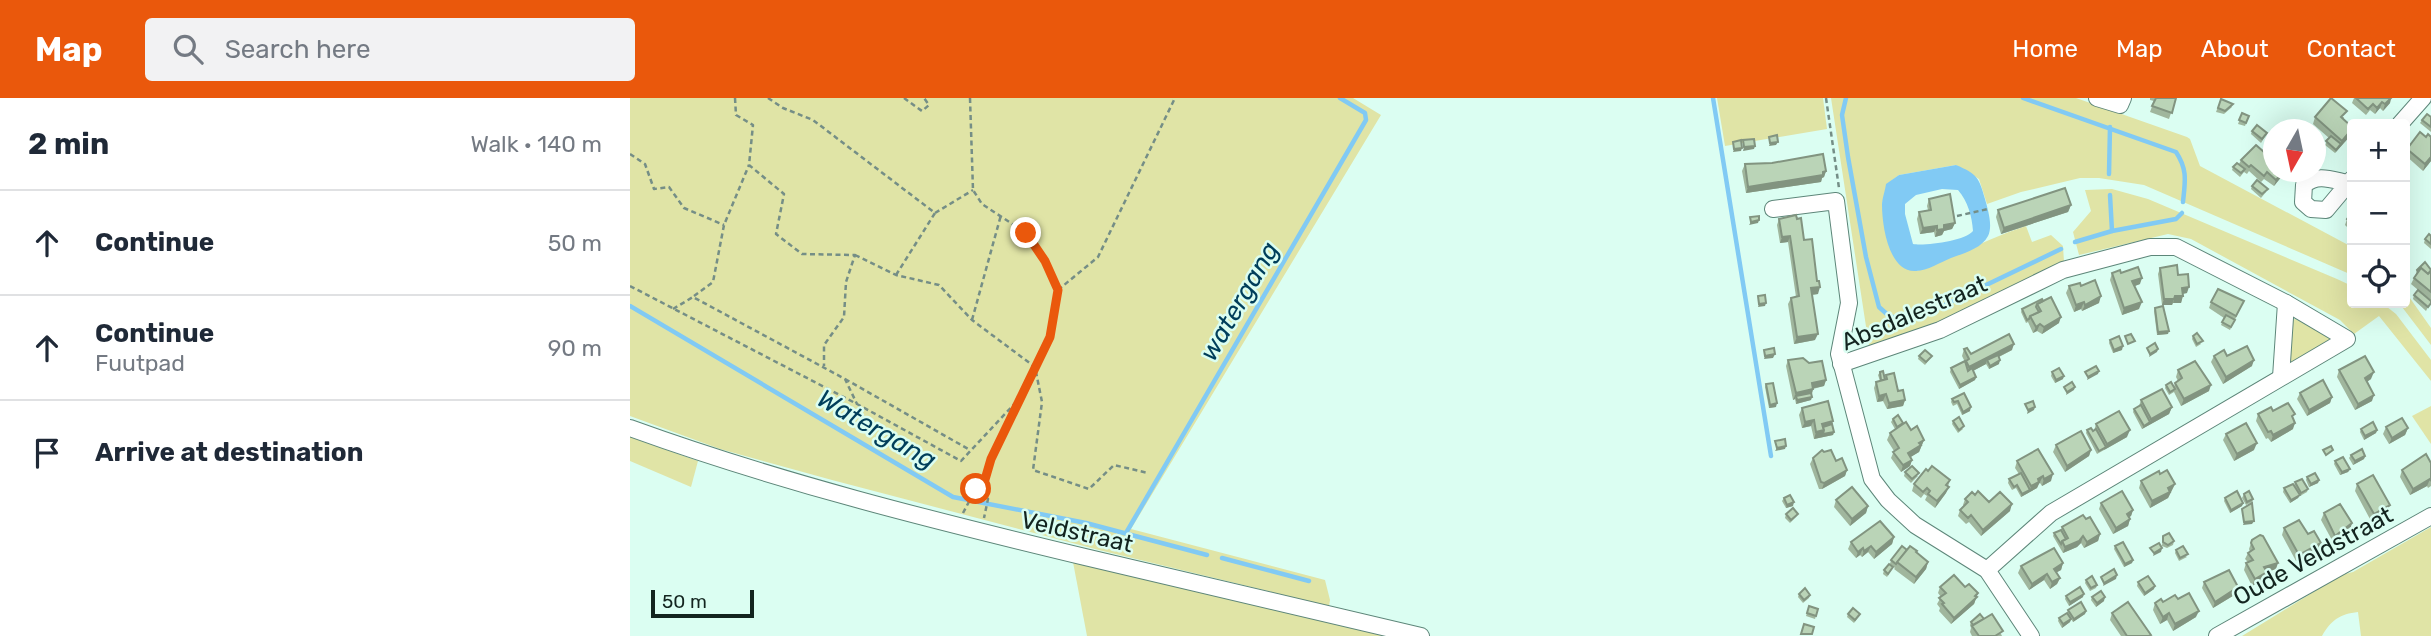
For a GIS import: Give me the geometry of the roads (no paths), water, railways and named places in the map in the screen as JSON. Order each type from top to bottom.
[{"type":"street","points":[[2097,98],[2120,105],[2123,98]]},
{"type":"street","points":[[2404,119],[2423,98]]},
{"type":"street","points":[[1773,209],[1836,201],[1849,303],[1839,354],[1842,364]]},
{"type":"street","name":"Absdalestraat","points":[[1987,570],[2051,513],[2347,339],[2286,303],[2176,247],[2150,247],[2063,270],[1940,330],[1842,364],[1872,480],[1888,500],[1916,525],[1987,570],[2031,636]]},
{"type":"street","points":[[2281,377],[2286,303]]},
{"type":"street","name":"Veldstraat","points":[[630,428],[715,459],[812,488],[985,533],[1421,636]]},
{"type":"street","name":"Oude Veldstraat","points":[[2217,636],[2431,516]]},
{"type":"water","points":[[1956,165],[1969,171],[1981,186],[1986,203],[1990,218],[1988,236],[1972,250],[1925,270],[1907,270],[1893,257],[1889,247],[1882,205],[1886,184],[1899,175]],"holes":[[[1942,189],[1958,190],[1969,209],[1973,231],[1954,240],[1913,244],[1905,204],[1916,195]]]},
{"type":"waterway","name":"watergang","points":[[1126,533],[1366,120],[1365,113],[1340,98]]},
{"type":"waterway","points":[[1713,98],[1771,456]]},
{"type":"waterway","points":[[1846,98],[1842,115],[1866,257],[1879,307],[1889,316],[1903,320],[1932,311],[2061,249]]},
{"type":"waterway","points":[[2023,98],[2176,152],[2184,170],[2183,202]]},
{"type":"waterway","points":[[2109,174],[2110,127]]},
{"type":"waterway","points":[[2110,195],[2112,231]]},
{"type":"waterway","points":[[2075,242],[2112,231],[2176,219],[2182,213]]},
{"type":"waterway","name":"Watergang","points":[[630,306],[953,497],[1086,523],[1207,555]]},
{"type":"waterway","points":[[1222,558],[1309,581]]}]
